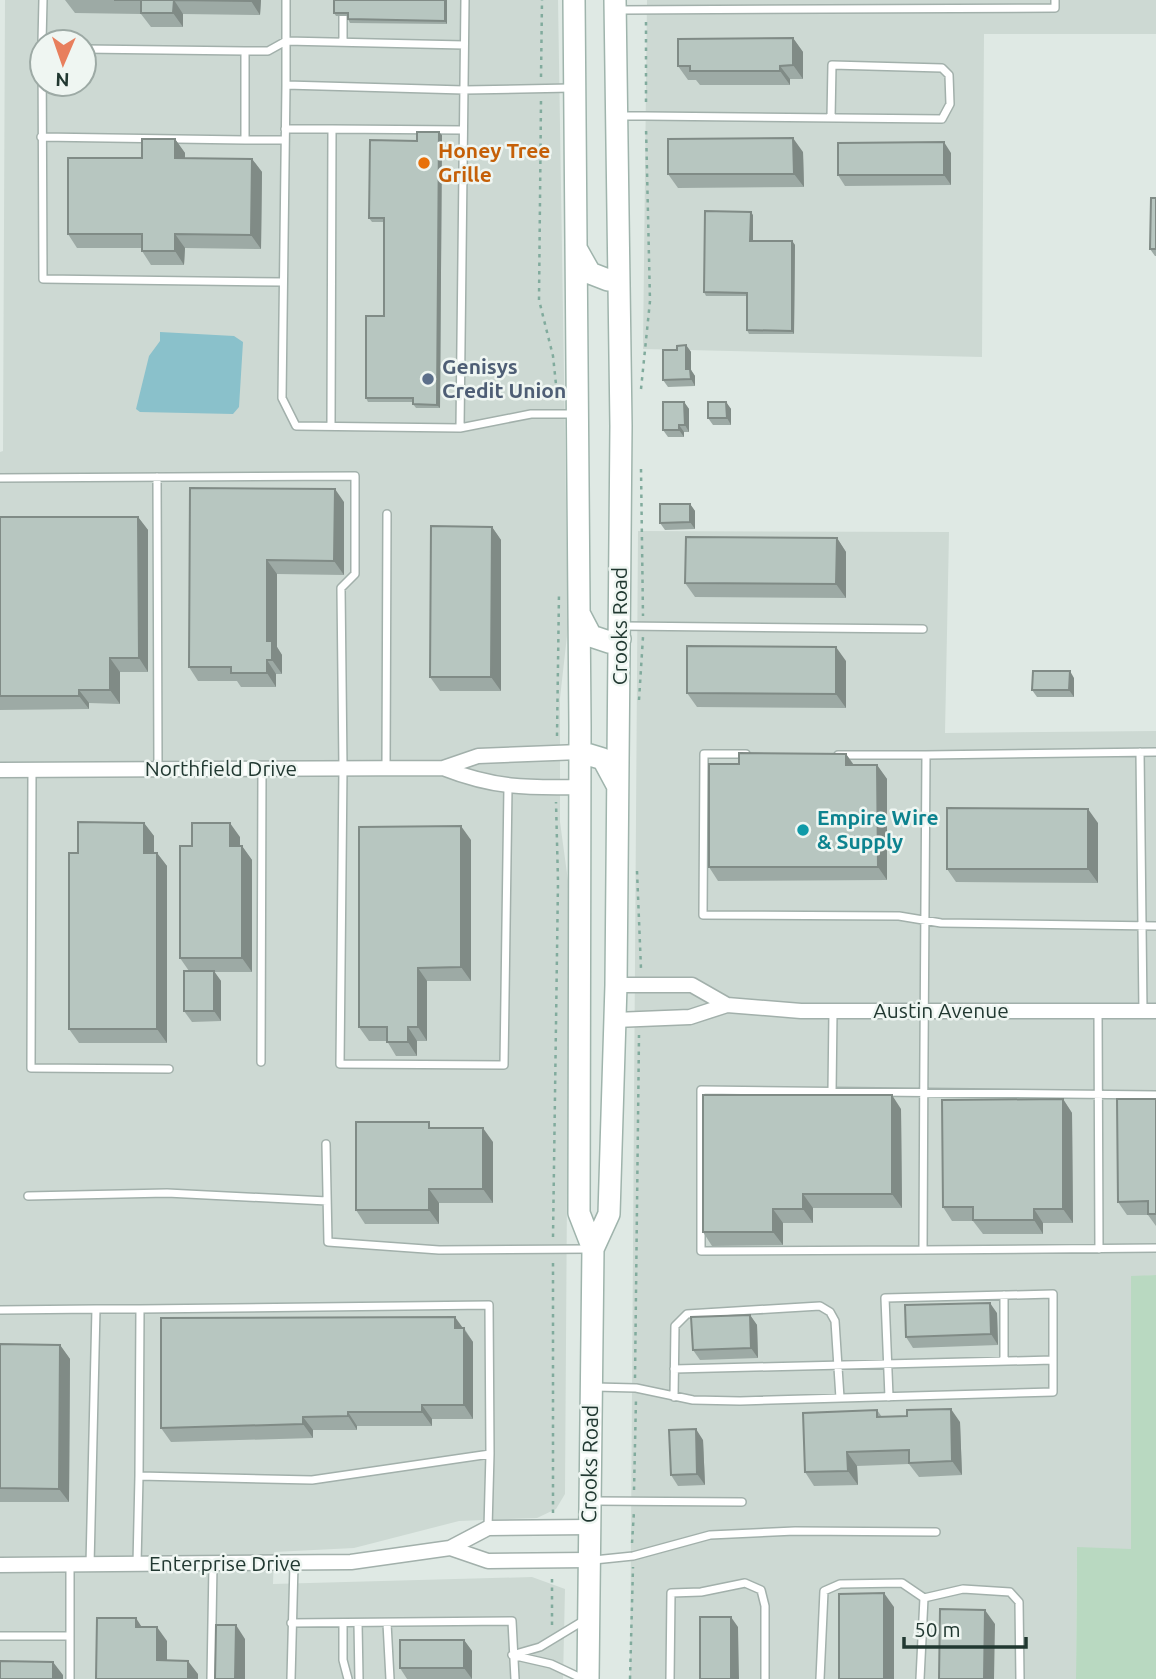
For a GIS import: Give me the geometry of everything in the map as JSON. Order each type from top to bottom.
[{"type":"main road","name":"Crooks Road","points":[[574,0],[580,752],[579,1213],[593,1248],[588,1679]]},
{"type":"main road","name":"Crooks Road","points":[[593,1248],[609,1214],[616,985],[620,633],[615,5]]},
{"type":"main road","points":[[577,248],[590,273],[608,280],[618,277]]},
{"type":"main road","points":[[579,613],[591,636],[609,642],[620,633]]},
{"type":"main road","points":[[580,752],[603,759],[619,790]]},
{"type":"main road","points":[[579,980],[594,1013],[615,1020]]},
{"type":"street","name":"Northfield Drive","points":[[0,770],[443,768],[478,756],[580,752]]},
{"type":"street","name":"Northfield Drive","points":[[443,768],[479,782],[508,787],[580,788]]},
{"type":"street","name":"Austin Avenue","points":[[616,985],[692,985],[727,1005]]},
{"type":"street","name":"Austin Avenue","points":[[615,1020],[690,1017],[727,1005],[833,1012],[925,1009],[1149,1011]]},
{"type":"street","name":"Enterprise Drive","points":[[0,1565],[294,1564],[391,1558],[450,1548],[488,1528],[590,1527]]},
{"type":"street","name":"Enterprise Drive","points":[[450,1548],[488,1561],[589,1560]]},
{"type":"lane","points":[[42,28],[43,0]]},
{"type":"lane","points":[[286,0],[282,398],[296,426],[460,428],[531,414],[578,414]]},
{"type":"lane","points":[[460,428],[465,0]]},
{"type":"lane","points":[[684,0],[684,10]]},
{"type":"lane","points":[[615,5],[646,10],[1055,8],[1055,0]]},
{"type":"lane","points":[[343,16],[343,42]]},
{"type":"lane","points":[[98,50],[268,51],[286,41],[464,45]]},
{"type":"lane","points":[[245,51],[245,140]]},
{"type":"lane","points":[[616,116],[646,116],[831,118],[942,119],[950,104],[950,75],[942,68],[832,65],[831,118]]},
{"type":"lane","points":[[286,85],[464,90],[575,88]]},
{"type":"lane","points":[[41,98],[43,279],[283,282]]},
{"type":"lane","points":[[285,129],[463,130]]},
{"type":"lane","points":[[331,426],[332,129]]},
{"type":"lane","points":[[41,137],[285,140]]},
{"type":"lane","points":[[0,478],[355,476],[355,574],[341,587],[343,768],[340,1064],[504,1065],[508,787]]},
{"type":"lane","points":[[157,477],[158,769]]},
{"type":"lane","points":[[386,768],[387,514]]},
{"type":"lane","points":[[620,633],[643,626],[923,629]]},
{"type":"lane","points":[[1140,752],[1141,926],[1149,1011]]},
{"type":"lane","points":[[829,755],[1156,752]]},
{"type":"lane","points":[[759,754],[704,754],[703,915],[898,916],[923,921],[1156,926]]},
{"type":"lane","points":[[923,1250],[926,755]]},
{"type":"lane","points":[[261,1062],[262,769]]},
{"type":"lane","points":[[32,770],[32,1068],[169,1069]]},
{"type":"lane","points":[[1098,1011],[1099,1249]]},
{"type":"lane","points":[[832,1092],[833,1012]]},
{"type":"lane","points":[[1156,1095],[701,1090],[701,1251],[1156,1248]]},
{"type":"lane","points":[[326,1144],[328,1242],[439,1250],[593,1248]]},
{"type":"lane","points":[[28,1196],[167,1193],[327,1201]]},
{"type":"lane","points":[[591,1387],[636,1388],[674,1397],[740,1401],[1053,1392],[1053,1294],[885,1298],[889,1396]]},
{"type":"lane","points":[[1004,1295],[1004,1361]]},
{"type":"lane","points":[[0,1310],[489,1305],[488,1528]]},
{"type":"lane","points":[[674,1397],[675,1326],[687,1314],[820,1307],[830,1312],[835,1321],[839,1398]]},
{"type":"lane","points":[[90,1565],[96,1308]]},
{"type":"lane","points":[[137,1565],[140,1309]]},
{"type":"lane","points":[[674,1368],[1053,1360]]},
{"type":"lane","points":[[139,1476],[312,1480],[490,1454]]},
{"type":"lane","points":[[590,1501],[742,1502]]},
{"type":"lane","points":[[589,1560],[634,1556],[710,1535],[795,1531],[936,1532]]},
{"type":"lane","points":[[291,1679],[294,1564]]},
{"type":"lane","points":[[70,1565],[70,1679]]},
{"type":"lane","points":[[211,1679],[213,1565]]},
{"type":"lane","points":[[670,1679],[670,1593],[701,1592],[745,1583],[761,1590],[765,1606],[765,1679]]},
{"type":"lane","points":[[820,1679],[824,1591],[840,1584],[902,1583],[925,1598],[962,1589],[1010,1592],[1019,1602],[1020,1679]]},
{"type":"lane","points":[[920,1679],[925,1598]]},
{"type":"lane","points":[[512,1655],[540,1647],[589,1617]]},
{"type":"lane","points":[[291,1623],[512,1621],[515,1679]]},
{"type":"lane","points":[[343,1623],[343,1660],[348,1679]]},
{"type":"lane","points":[[358,1623],[359,1679]]},
{"type":"lane","points":[[387,1623],[390,1679]]},
{"type":"lane","points":[[0,1636],[70,1636]]},
{"type":"lane","points":[[512,1655],[551,1664],[583,1679]]},
{"type":"path","points":[[640,399],[650,301],[646,10]]},
{"type":"path","points":[[638,702],[643,664],[641,467]]},
{"type":"path","points":[[637,863],[641,985]]},
{"type":"path","points":[[630,1679],[634,1556],[639,1018]]},
{"type":"path","points":[[552,1575],[552,1633]]},
{"type":"shaded area","points":[[5,0],[558,0],[568,627],[560,698],[560,822],[569,888],[565,1494],[556,1509],[537,1518],[459,1521],[354,1548],[274,1552],[273,1584],[532,1577],[565,1589],[563,1679],[0,1679],[0,452],[3,451]]},
{"type":"shaded area","points":[[647,0],[1156,0],[1156,34],[984,34],[982,357],[643,349]]},
{"type":"shaded area","points":[[638,531],[949,532],[945,733],[1156,731],[1156,1275],[1131,1277],[1131,1550],[1077,1548],[1076,1679],[630,1679]]},
{"type":"green space","points":[[1156,1275],[1156,1679],[1076,1679],[1077,1547],[1131,1549],[1131,1276]]},
{"type":"water","points":[[160,332],[234,336],[243,342],[239,407],[233,414],[140,412],[136,409],[149,356],[160,341]]},
{"type":"building","points":[[141,0],[174,0],[173,13],[141,13]]},
{"type":"building","points":[[174,0],[251,0],[251,1]]},
{"type":"building","points":[[334,0],[445,0],[445,21],[348,19],[348,13],[334,13]]},
{"type":"building","points":[[793,38],[793,65],[780,66],[780,71],[690,71],[690,66],[678,66],[678,39]]},
{"type":"building","points":[[417,132],[439,132],[437,405],[413,404],[413,398],[366,398],[366,316],[384,316],[384,218],[369,218],[370,140],[417,141]]},
{"type":"building","points":[[793,138],[794,174],[668,174],[668,139]]},
{"type":"building","points":[[142,139],[175,139],[175,158],[252,159],[251,235],[175,234],[175,251],[142,251],[142,234],[68,234],[68,158],[142,158]]},
{"type":"building","points":[[944,142],[944,175],[838,175],[838,143]]},
{"type":"building","points":[[1151,198],[1156,198],[1156,249],[1150,249]]},
{"type":"building","points":[[705,211],[751,212],[750,241],[792,241],[792,331],[747,330],[747,293],[704,292]]},
{"type":"building","points":[[686,345],[686,369],[690,369],[691,379],[663,380],[663,350],[677,350],[677,346]]},
{"type":"building","points":[[663,402],[684,402],[685,425],[679,425],[679,430],[663,430]]},
{"type":"building","points":[[708,402],[726,402],[727,418],[708,418]]},
{"type":"building","points":[[190,488],[335,489],[334,561],[267,560],[267,641],[272,641],[272,660],[267,660],[267,673],[231,673],[231,667],[189,667]]},
{"type":"building","points":[[660,504],[690,504],[690,522],[660,523]]},
{"type":"building","points":[[0,517],[138,517],[139,658],[110,658],[110,690],[79,690],[79,696],[0,696]]},
{"type":"building","points":[[431,526],[492,527],[491,677],[430,677]]},
{"type":"building","points":[[686,537],[837,538],[836,584],[685,583]]},
{"type":"building","points":[[687,646],[836,647],[836,694],[687,693]]},
{"type":"building","points":[[1033,671],[1070,671],[1069,690],[1032,690]]},
{"type":"building","name":"Empire Wire & Supply","points":[[739,753],[846,754],[846,765],[877,765],[878,867],[709,867],[709,764],[739,764]]},
{"type":"building","points":[[947,808],[1088,809],[1088,869],[947,869]]},
{"type":"building","points":[[78,822],[144,823],[144,853],[157,853],[157,1029],[69,1029],[69,853],[78,853]]},
{"type":"building","points":[[192,823],[230,823],[230,846],[242,846],[242,958],[180,958],[180,846],[192,846]]},
{"type":"building","points":[[461,826],[461,967],[418,968],[418,1027],[408,1027],[408,1042],[387,1042],[387,1027],[359,1027],[359,827]]},
{"type":"building","points":[[184,971],[214,971],[214,1011],[184,1011]]},
{"type":"building","points":[[703,1095],[892,1095],[892,1194],[803,1194],[803,1209],[773,1209],[773,1232],[703,1232]]},
{"type":"building","points":[[1063,1099],[1063,1209],[1034,1209],[1034,1220],[973,1220],[973,1207],[943,1207],[942,1100]]},
{"type":"building","points":[[1117,1099],[1156,1099],[1156,1214],[1148,1214],[1148,1201],[1118,1202]]},
{"type":"building","points":[[356,1122],[429,1122],[429,1128],[483,1128],[483,1189],[429,1189],[429,1210],[356,1210]]},
{"type":"building","points":[[990,1303],[991,1334],[906,1337],[905,1305]]},
{"type":"building","points":[[750,1315],[751,1348],[693,1350],[691,1317]]},
{"type":"building","points":[[455,1317],[455,1328],[464,1328],[464,1405],[422,1405],[422,1412],[348,1412],[348,1416],[303,1417],[303,1424],[161,1428],[161,1318]]},
{"type":"building","points":[[0,1344],[60,1345],[59,1489],[0,1488]]},
{"type":"building","points":[[951,1409],[952,1461],[909,1463],[909,1450],[847,1452],[848,1471],[805,1472],[803,1413],[877,1410],[877,1417],[907,1416],[907,1410]]},
{"type":"building","points":[[696,1429],[697,1474],[671,1475],[669,1430]]},
{"type":"building","points":[[884,1593],[884,1679],[839,1679],[839,1594]]},
{"type":"building","points":[[940,1609],[985,1610],[984,1679],[939,1679]]},
{"type":"building","points":[[700,1617],[731,1617],[731,1679],[700,1679]]},
{"type":"building","points":[[97,1618],[136,1618],[136,1627],[157,1627],[157,1660],[188,1661],[188,1679],[96,1679]]},
{"type":"building","points":[[216,1625],[236,1625],[235,1679],[215,1679]]},
{"type":"building","points":[[400,1640],[464,1640],[464,1668],[400,1668]]},
{"type":"building","points":[[0,1661],[53,1662],[53,1679],[0,1679]]},
{"type":"place","name":"Honey Tree Grille","points":[[424,163]]},
{"type":"place","name":"Genisys Credit Union","points":[[428,379]]},
{"type":"place","name":"Empire Wire & Supply","points":[[803,830]]}]
